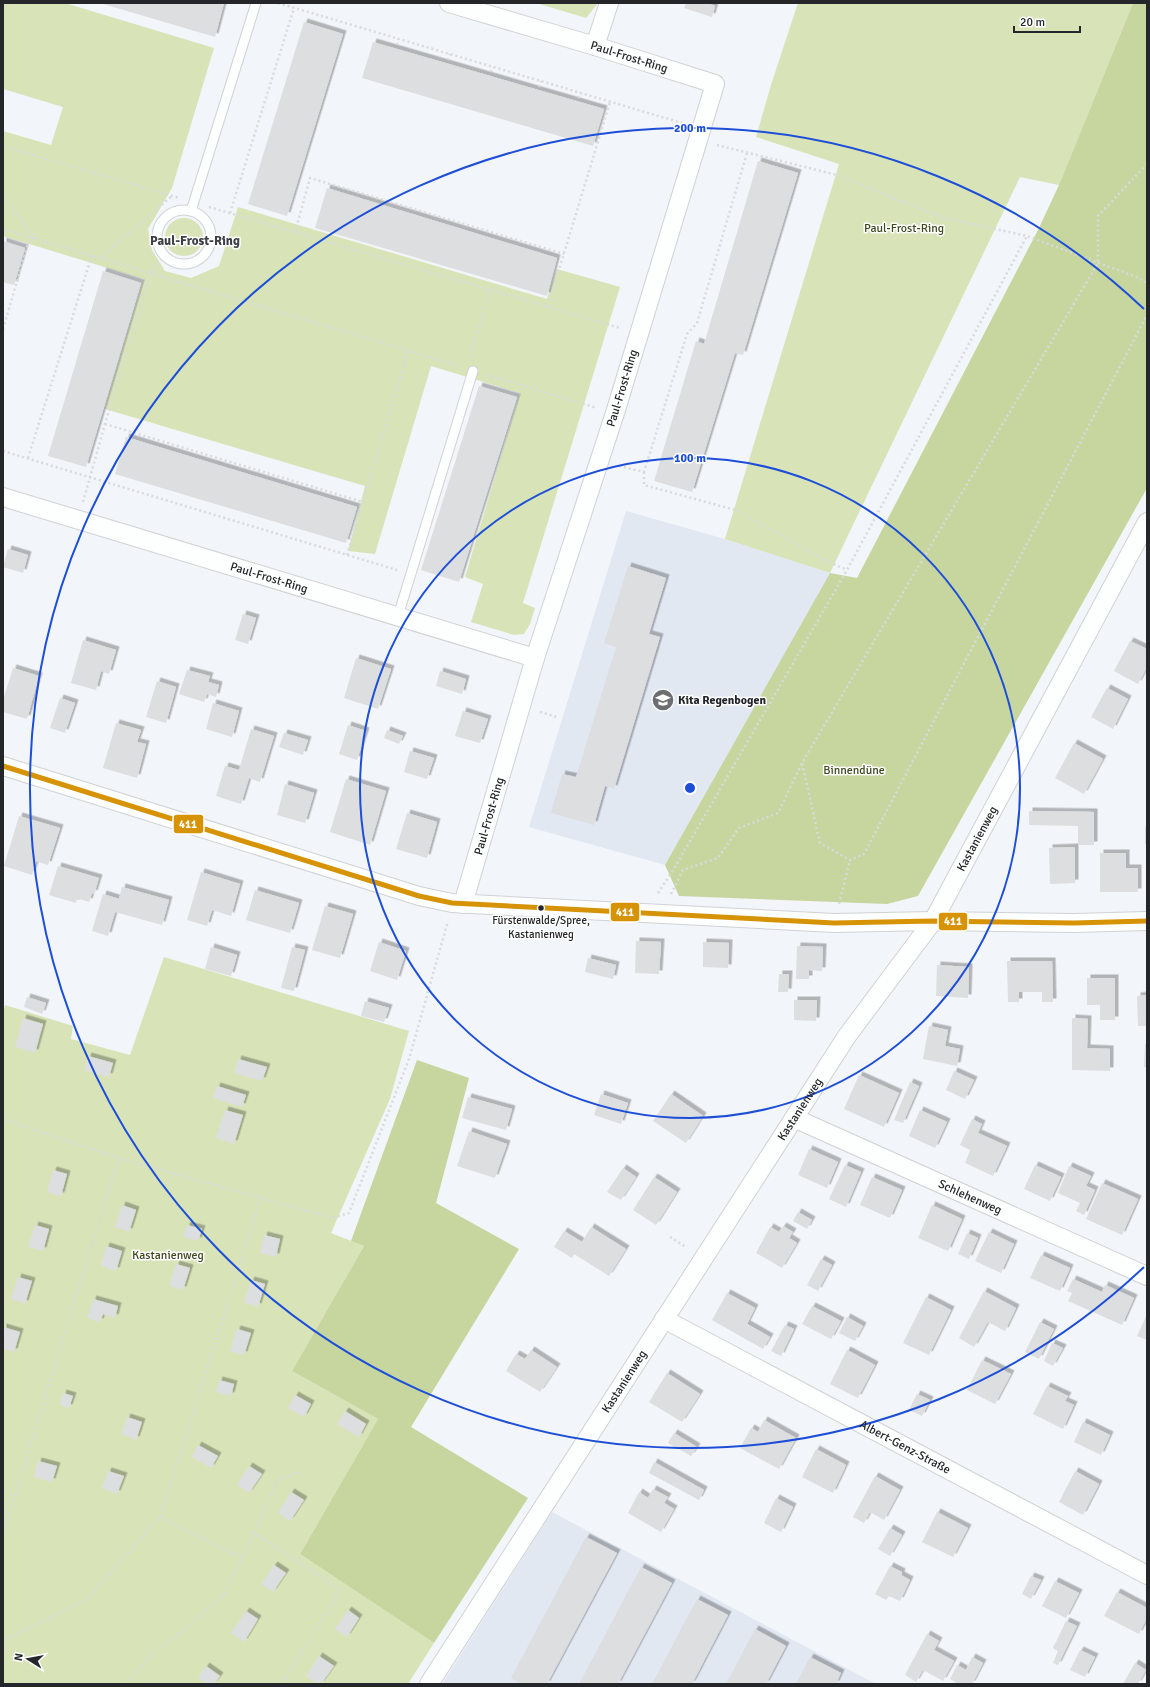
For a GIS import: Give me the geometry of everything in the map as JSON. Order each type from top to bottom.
[{"type":"street","name":"Paul-Frost-Ring","points":[[449,3],[596,46],[715,84],[615,413],[457,903]]},
{"type":"street","points":[[596,46],[609,3]]},
{"type":"street","name":"Paul-Frost-Ring","points":[[3,496],[535,658]]},
{"type":"street","name":"Kastanienweg","points":[[429,1684],[847,1036],[933,921],[1147,522]]},
{"type":"street","points":[[3,766],[419,896],[457,903],[649,907],[834,923],[933,921],[1074,923],[1147,921]]},
{"type":"street","name":"Schlehenweg","points":[[794,1118],[1147,1276]]},
{"type":"street","name":"Albert-Genz-Straße","points":[[664,1319],[1147,1575]]},
{"type":"lane","points":[[192,206],[256,3]]},
{"type":"lane","points":[[192,206],[206,220],[210,228],[210,241],[206,253],[191,263],[173,261],[166,256],[161,249],[158,241],[158,232],[166,217],[173,212],[192,206]]},
{"type":"lane","points":[[398,616],[470,370]]},
{"type":"path","points":[[278,3],[610,102],[747,153],[837,175],[941,217],[1027,236],[1139,278],[1147,283]]},
{"type":"path","points":[[230,213],[294,8]]},
{"type":"path","points":[[397,45],[398,39]]},
{"type":"path","points":[[448,60],[450,54]]},
{"type":"path","points":[[491,72],[493,66]]},
{"type":"path","points":[[539,87],[541,81]]},
{"type":"path","points":[[578,98],[581,93]]},
{"type":"path","points":[[548,306],[610,102]]},
{"type":"path","points":[[3,146],[172,196],[192,206],[230,213],[639,333]]},
{"type":"path","points":[[747,153],[697,323],[686,334],[644,472],[644,485],[739,511],[818,556],[847,570]]},
{"type":"path","points":[[649,907],[667,900],[683,870],[718,858],[739,828],[778,813],[802,763],[1098,263],[1098,216],[1147,164]]},
{"type":"path","points":[[295,232],[310,178],[564,254]]},
{"type":"path","points":[[101,258],[172,196]]},
{"type":"path","points":[[3,198],[36,239]]},
{"type":"path","points":[[3,229],[615,413]]},
{"type":"path","points":[[649,907],[675,867],[847,570],[1027,236]]},
{"type":"path","points":[[3,329],[30,237]]},
{"type":"path","points":[[28,458],[92,255]]},
{"type":"path","points":[[78,519],[104,424],[150,273],[166,256]]},
{"type":"path","points":[[470,370],[490,289]]},
{"type":"path","points":[[850,860],[864,854],[1147,315]]},
{"type":"path","points":[[347,555],[408,351]]},
{"type":"path","points":[[104,424],[363,502]]},
{"type":"path","points":[[3,451],[411,574]]},
{"type":"path","points":[[599,462],[644,472]]},
{"type":"path","points":[[802,763],[820,843],[850,860]]},
{"type":"path","points":[[834,923],[850,860]]},
{"type":"path","points":[[3,1119],[119,1158],[332,1218],[349,1213],[409,1059],[448,925],[457,903]]},
{"type":"path","points":[[3,1534],[119,1158]]},
{"type":"path","points":[[3,1641],[86,1600],[160,1517],[261,1198]]},
{"type":"path","points":[[125,1684],[150,1656],[184,1630],[223,1596],[243,1558],[278,1479],[301,1472]]},
{"type":"path","points":[[160,1517],[243,1558]]},
{"type":"path","points":[[254,1533],[341,1590],[282,1684]]},
{"type":"shaded area","name":"Kita Regenbogen","points":[[626,511],[725,539],[830,573],[665,865],[529,827]]},
{"type":"shaded area","points":[[552,1512],[876,1684],[442,1684]]},
{"type":"green space","points":[[3,3],[65,3],[214,48],[172,188],[148,229],[152,250],[165,271],[191,278],[219,266],[238,207],[547,299],[557,269],[620,287],[523,603],[535,608],[530,624],[524,634],[514,635],[471,622],[483,584],[465,577],[520,393],[431,366],[375,554],[348,551],[365,486],[105,409],[144,279],[3,236],[3,131],[51,145],[63,107],[3,89]]},
{"type":"green space","points":[[536,3],[598,3],[586,18]]},
{"type":"green space","points":[[798,3],[1133,3],[1059,185],[1020,177],[830,573],[725,539],[839,164],[756,137],[771,85]]},
{"type":"green space","name":"Binnendüne","points":[[1133,3],[1147,3],[1147,488],[918,896],[887,904],[679,896],[665,865],[830,573],[857,578],[1038,230],[1059,185]]},
{"type":"green space","points":[[180,218],[188,218],[195,221],[200,226],[203,237],[200,248],[195,253],[188,256],[180,256],[173,253],[168,248],[165,241],[165,233],[168,226],[173,221]]},
{"type":"green space","name":"Kastanienweg","points":[[164,957],[409,1031],[390,1099],[331,1233],[364,1246],[292,1371],[378,1419],[300,1554],[434,1643],[408,1684],[3,1684],[3,1014],[5,1005],[73,1026],[71,1039],[130,1055]]},
{"type":"green space","points":[[417,1060],[469,1078],[436,1203],[519,1249],[411,1427],[528,1498],[434,1643],[300,1554],[378,1419],[292,1371],[364,1246],[351,1241]]},
{"type":"building","points":[[100,3],[224,3],[215,37]]},
{"type":"building","points":[[686,3],[707,3],[715,6],[712,17],[684,8]]},
{"type":"building","points":[[304,22],[343,34],[287,216],[248,204]]},
{"type":"building","points":[[373,42],[604,109],[593,146],[362,78]]},
{"type":"building","points":[[758,161],[798,173],[743,355],[735,353],[692,492],[654,481],[696,341],[704,344]]},
{"type":"building","points":[[327,188],[557,258],[547,296],[315,228]]},
{"type":"building","points":[[3,241],[25,248],[14,285],[3,282]]},
{"type":"building","points":[[103,271],[141,283],[86,467],[48,456]]},
{"type":"building","points":[[479,386],[517,397],[459,582],[421,570]]},
{"type":"building","points":[[126,437],[357,507],[346,543],[115,474]]},
{"type":"building","points":[[8,549],[28,555],[23,573],[3,567]]},
{"type":"building","points":[[628,566],[666,578],[649,634],[660,637],[614,789],[605,786],[594,825],[551,813],[562,774],[576,777],[616,647],[604,643]]},
{"type":"building","points":[[243,614],[256,618],[248,644],[235,640]]},
{"type":"building","points":[[83,640],[116,650],[109,674],[101,671],[96,690],[71,683]]},
{"type":"building","points":[[1130,641],[1147,649],[1147,667],[1138,684],[1114,671]]},
{"type":"building","points":[[356,658],[391,669],[378,709],[344,698]]},
{"type":"building","points":[[13,668],[39,676],[27,719],[3,712],[3,700]]},
{"type":"building","points":[[187,670],[210,676],[208,682],[219,685],[216,697],[207,694],[204,702],[179,694]]},
{"type":"building","points":[[440,671],[466,679],[462,694],[436,686]]},
{"type":"building","points":[[157,681],[176,687],[166,723],[146,717]]},
{"type":"building","points":[[1107,688],[1128,699],[1113,729],[1091,717]]},
{"type":"building","points":[[60,698],[75,703],[65,733],[50,728]]},
{"type":"building","points":[[213,703],[239,711],[232,737],[206,729]]},
{"type":"building","points":[[463,711],[488,719],[480,743],[455,736]]},
{"type":"building","points":[[116,723],[141,730],[137,742],[146,744],[137,778],[103,768]]},
{"type":"building","points":[[348,725],[366,731],[357,760],[339,754]]},
{"type":"building","points":[[251,729],[274,736],[260,782],[249,778],[241,804],[216,796],[225,766],[239,770]]},
{"type":"building","points":[[387,730],[403,736],[399,744],[384,738]]},
{"type":"building","points":[[284,733],[308,740],[303,755],[279,747]]},
{"type":"building","points":[[1074,743],[1103,759],[1084,794],[1055,778]]},
{"type":"building","points":[[410,751],[434,758],[427,779],[404,772]]},
{"type":"building","points":[[346,779],[386,791],[370,845],[330,832]]},
{"type":"building","points":[[285,784],[314,793],[305,823],[277,815]]},
{"type":"building","points":[[1029,811],[1094,812],[1094,845],[1078,845],[1078,826],[1029,825]]},
{"type":"building","points":[[407,813],[437,822],[427,858],[396,849]]},
{"type":"building","points":[[19,816],[60,828],[48,865],[36,861],[32,875],[4,866]]},
{"type":"building","points":[[1145,827],[1147,827],[1147,844],[1145,844]]},
{"type":"building","points":[[1075,847],[1075,883],[1050,884],[1049,848]]},
{"type":"building","points":[[1100,853],[1126,853],[1126,868],[1138,868],[1138,892],[1100,892]]},
{"type":"building","points":[[58,866],[99,878],[94,894],[92,893],[89,902],[77,898],[76,903],[49,895]]},
{"type":"building","points":[[201,872],[240,884],[231,916],[212,910],[207,926],[187,920]]},
{"type":"building","points":[[122,887],[169,900],[162,925],[115,912],[108,936],[92,931],[103,894],[119,899]]},
{"type":"building","points":[[255,890],[299,903],[290,933],[246,920]]},
{"type":"building","points":[[325,906],[353,914],[340,958],[312,950]]},
{"type":"building","points":[[636,941],[661,942],[659,974],[635,973]]},
{"type":"building","points":[[379,942],[406,951],[397,980],[370,971]]},
{"type":"building","points":[[703,942],[729,943],[728,968],[703,967]]},
{"type":"building","points":[[797,946],[823,947],[822,971],[809,970],[809,979],[796,979]]},
{"type":"building","points":[[211,947],[237,955],[231,976],[205,969]]},
{"type":"building","points":[[292,947],[305,950],[294,991],[281,988]]},
{"type":"building","points":[[588,958],[616,965],[613,979],[585,972]]},
{"type":"building","points":[[1007,961],[1052,961],[1053,1002],[1042,1002],[1042,992],[1019,992],[1019,1002],[1008,1002]]},
{"type":"building","points":[[937,965],[969,967],[968,998],[936,996]]},
{"type":"building","points":[[779,974],[789,974],[788,992],[778,992]]},
{"type":"building","points":[[1087,978],[1115,978],[1115,1020],[1100,1020],[1100,1005],[1087,1005]]},
{"type":"building","points":[[1147,995],[1147,1026],[1138,1026],[1137,996]]},
{"type":"building","points":[[27,997],[46,1003],[42,1014],[24,1007]]},
{"type":"building","points":[[794,1000],[817,1000],[816,1021],[794,1020]]},
{"type":"building","points":[[365,1001],[389,1008],[384,1022],[361,1016]]},
{"type":"building","points":[[23,1018],[43,1024],[35,1053],[15,1047]]},
{"type":"building","points":[[1072,1018],[1088,1019],[1087,1048],[1110,1049],[1110,1071],[1072,1070]]},
{"type":"building","points":[[929,1026],[948,1030],[945,1046],[960,1049],[957,1066],[923,1059]]},
{"type":"building","points":[[1145,1044],[1147,1044],[1147,1067],[1144,1067]]},
{"type":"building","points":[[88,1056],[113,1063],[109,1077],[84,1070]]},
{"type":"building","points":[[238,1059],[267,1067],[262,1081],[234,1073]]},
{"type":"building","points":[[954,1071],[974,1080],[965,1099],[946,1090]]},
{"type":"building","points":[[859,1075],[899,1093],[884,1127],[844,1109]]},
{"type":"building","points":[[910,1082],[919,1086],[903,1123],[894,1120]]},
{"type":"building","points":[[217,1086],[246,1095],[242,1107],[213,1098]]},
{"type":"building","points":[[601,1094],[628,1103],[621,1124],[594,1115]]},
{"type":"building","points":[[671,1094],[703,1116],[686,1143],[653,1121]]},
{"type":"building","points":[[468,1097],[512,1109],[506,1130],[462,1118]]},
{"type":"building","points":[[225,1110],[243,1115],[234,1144],[216,1138]]},
{"type":"building","points":[[920,1110],[947,1122],[935,1148],[909,1136]]},
{"type":"building","points":[[972,1119],[982,1124],[978,1133],[1007,1146],[993,1176],[965,1163],[970,1150],[960,1145]]},
{"type":"building","points":[[469,1131],[507,1144],[495,1178],[457,1166]]},
{"type":"building","points":[[809,1149],[838,1162],[827,1188],[798,1175]]},
{"type":"building","points":[[845,1165],[861,1172],[846,1207],[829,1199]]},
{"type":"building","points":[[1035,1165],[1061,1177],[1050,1201],[1024,1189]]},
{"type":"building","points":[[1069,1166],[1091,1176],[1086,1186],[1095,1190],[1084,1215],[1076,1211],[1080,1203],[1058,1193]]},
{"type":"building","points":[[623,1168],[636,1177],[621,1200],[607,1192]]},
{"type":"building","points":[[53,1170],[67,1174],[61,1196],[47,1192]]},
{"type":"building","points":[[654,1177],[677,1192],[656,1225],[633,1210]]},
{"type":"building","points":[[872,1177],[902,1190],[890,1218],[860,1205]]},
{"type":"building","points":[[1102,1183],[1138,1199],[1122,1235],[1086,1219]]},
{"type":"building","points":[[122,1205],[136,1210],[129,1232],[115,1227]]},
{"type":"building","points":[[932,1205],[962,1219],[948,1251],[918,1238]]},
{"type":"building","points":[[798,1212],[812,1220],[807,1229],[793,1221]]},
{"type":"building","points":[[35,1225],[49,1229],[43,1251],[28,1247]]},
{"type":"building","points":[[187,1225],[202,1229],[198,1241],[183,1237]]},
{"type":"building","points":[[783,1226],[793,1232],[789,1238],[797,1243],[782,1268],[756,1253],[770,1227],[779,1232]]},
{"type":"building","points":[[591,1227],[626,1249],[609,1276],[574,1254],[572,1258],[554,1247],[564,1231],[582,1242]]},
{"type":"building","points":[[989,1232],[1014,1244],[1001,1273],[975,1261]]},
{"type":"building","points":[[967,1233],[978,1238],[969,1259],[958,1254]]},
{"type":"building","points":[[264,1235],[280,1239],[276,1257],[260,1253]]},
{"type":"building","points":[[106,1246],[122,1251],[116,1271],[101,1266]]},
{"type":"building","points":[[1041,1255],[1070,1268],[1060,1291],[1030,1278]]},
{"type":"building","points":[[821,1259],[832,1265],[818,1291],[807,1285]]},
{"type":"building","points":[[176,1264],[190,1268],[183,1290],[169,1286]]},
{"type":"building","points":[[18,1277],[32,1281],[25,1304],[11,1299]]},
{"type":"building","points":[[1073,1279],[1102,1292],[1105,1285],[1134,1298],[1122,1325],[1068,1301],[1072,1293],[1067,1291]]},
{"type":"building","points":[[251,1280],[265,1284],[258,1307],[244,1302]]},
{"type":"building","points":[[984,1291],[1016,1308],[1005,1331],[988,1322],[974,1347],[959,1338]]},
{"type":"building","points":[[727,1293],[755,1308],[747,1324],[770,1337],[763,1349],[712,1320]]},
{"type":"building","points":[[926,1297],[951,1310],[929,1355],[903,1343]]},
{"type":"building","points":[[93,1299],[118,1306],[115,1318],[103,1314],[100,1322],[87,1318]]},
{"type":"building","points":[[812,1306],[841,1321],[831,1339],[802,1324]]},
{"type":"building","points":[[1147,1314],[1147,1340],[1137,1336]]},
{"type":"building","points":[[847,1317],[863,1326],[855,1341],[839,1333]]},
{"type":"building","points":[[1040,1322],[1054,1329],[1039,1359],[1025,1352]]},
{"type":"building","points":[[785,1325],[794,1329],[781,1356],[771,1351]]},
{"type":"building","points":[[3,1327],[20,1332],[14,1352],[3,1349]]},
{"type":"building","points":[[237,1329],[251,1333],[244,1355],[230,1351]]},
{"type":"building","points":[[1052,1343],[1063,1348],[1053,1366],[1044,1361]]},
{"type":"building","points":[[531,1350],[557,1367],[540,1392],[506,1371],[516,1354],[525,1359]]},
{"type":"building","points":[[847,1350],[875,1365],[858,1398],[830,1384]]},
{"type":"building","points":[[982,1360],[1011,1374],[995,1404],[967,1390]]},
{"type":"building","points":[[667,1373],[700,1394],[682,1422],[649,1402]]},
{"type":"building","points":[[219,1380],[234,1384],[231,1396],[216,1392]]},
{"type":"building","points":[[1047,1386],[1068,1396],[1065,1401],[1074,1405],[1063,1429],[1033,1414]]},
{"type":"building","points":[[63,1393],[73,1396],[69,1408],[60,1405]]},
{"type":"building","points":[[917,1394],[930,1400],[922,1416],[909,1410]]},
{"type":"building","points":[[295,1395],[311,1404],[304,1417],[288,1408]]},
{"type":"building","points":[[345,1411],[366,1424],[359,1437],[337,1424]]},
{"type":"building","points":[[127,1417],[142,1422],[136,1440],[121,1434]]},
{"type":"building","points":[[764,1420],[796,1438],[779,1469],[740,1448],[751,1428],[758,1432]]},
{"type":"building","points":[[1083,1422],[1110,1435],[1101,1455],[1074,1442]]},
{"type":"building","points":[[674,1433],[697,1447],[691,1456],[668,1443]]},
{"type":"building","points":[[198,1445],[218,1456],[211,1468],[192,1457]]},
{"type":"building","points":[[816,1449],[846,1465],[833,1493],[802,1477]]},
{"type":"building","points":[[38,1461],[57,1466],[52,1482],[34,1477]]},
{"type":"building","points":[[654,1462],[704,1490],[699,1500],[649,1473]]},
{"type":"building","points":[[249,1466],[262,1474],[249,1493],[237,1485]]},
{"type":"building","points":[[108,1471],[124,1476],[117,1494],[102,1488]]},
{"type":"building","points":[[1075,1471],[1099,1484],[1083,1515],[1059,1502]]},
{"type":"building","points":[[875,1476],[900,1490],[884,1520],[870,1512],[864,1523],[853,1517]]},
{"type":"building","points":[[653,1489],[668,1497],[664,1503],[674,1509],[661,1532],[628,1513],[639,1492],[648,1498]]},
{"type":"building","points":[[291,1492],[304,1500],[290,1521],[278,1513]]},
{"type":"building","points":[[776,1498],[793,1507],[781,1532],[764,1523]]},
{"type":"building","points":[[937,1512],[968,1528],[953,1557],[922,1542]]},
{"type":"building","points":[[890,1528],[902,1535],[890,1556],[878,1549]]},
{"type":"building","points":[[586,1537],[617,1553],[547,1684],[522,1684],[511,1678]]},
{"type":"building","points":[[274,1565],[286,1573],[273,1592],[261,1584]]},
{"type":"building","points":[[890,1566],[902,1572],[901,1575],[910,1580],[900,1601],[889,1596],[886,1600],[875,1594]]},
{"type":"building","points":[[641,1567],[672,1583],[618,1684],[579,1684]]},
{"type":"building","points":[[1031,1576],[1041,1580],[1031,1599],[1022,1594]]},
{"type":"building","points":[[1055,1581],[1079,1593],[1066,1618],[1042,1606]]},
{"type":"building","points":[[1117,1592],[1147,1608],[1147,1618],[1139,1634],[1104,1616]]},
{"type":"building","points":[[697,1599],[728,1615],[692,1684],[652,1684]]},
{"type":"building","points":[[348,1610],[359,1618],[347,1637],[335,1629]]},
{"type":"building","points":[[246,1611],[258,1619],[244,1642],[231,1633]]},
{"type":"building","points":[[1066,1621],[1077,1626],[1058,1665],[1053,1663],[1058,1651],[1053,1648]]},
{"type":"building","points":[[755,1629],[786,1646],[766,1684],[726,1684]]},
{"type":"building","points":[[927,1634],[939,1641],[934,1650],[954,1661],[943,1681],[923,1670],[916,1682],[905,1675]]},
{"type":"building","points":[[1080,1650],[1095,1657],[1085,1677],[1070,1670]]},
{"type":"building","points":[[319,1656],[334,1666],[321,1684],[317,1684],[306,1676]]},
{"type":"building","points":[[810,1657],[841,1673],[836,1684],[796,1684]]},
{"type":"building","points":[[972,1657],[983,1663],[972,1684],[958,1684],[950,1679],[957,1665],[966,1670]]},
{"type":"building","points":[[1135,1663],[1146,1670],[1138,1684],[1123,1684]]},
{"type":"building","points":[[206,1666],[220,1676],[214,1684],[207,1684],[198,1678]]},
{"type":"transit line","name":"411","points":[[3,766],[419,896],[452,903],[834,923],[933,921],[1074,923],[1147,921]]},
{"type":"place","name":"Kita Regenbogen","points":[[663,700]]},
{"type":"place","name":"Fürstenwalde/Spree, Kastanienweg","points":[[541,908]]},
{"type":"district","name":"Paul-Frost-Ring","points":[[195,240]]}]
